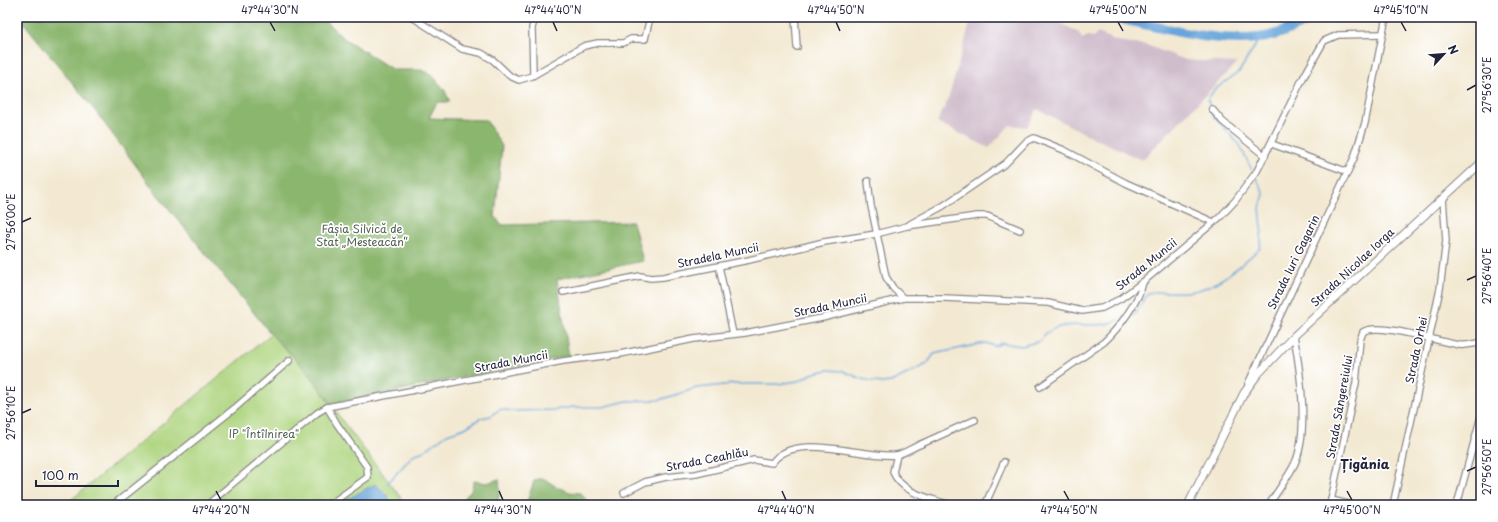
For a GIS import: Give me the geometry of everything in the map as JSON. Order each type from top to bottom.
[{"type":"main road","name":"Strada Nicolae Iorga","points":[[1244,393],[1262,369],[1294,336],[1481,163]]},
{"type":"main road","name":"Strada Iuri Gagarin","points":[[1188,505],[1244,393]]},
{"type":"street","points":[[412,17],[462,49],[481,53],[493,60],[512,78],[519,80],[528,78],[584,46],[598,43],[623,43],[631,39],[645,39],[650,17]]},
{"type":"street","points":[[534,74],[532,28],[535,17]]},
{"type":"street","points":[[795,17],[797,47]]},
{"type":"street","name":"Strada Iuri Gagarin","points":[[1244,393],[1348,172],[1365,123],[1386,17]]},
{"type":"street","name":"Strada Muncii","points":[[327,407],[562,361],[620,354],[694,338],[733,334],[822,318],[903,298],[944,298],[1042,303],[1061,305],[1082,311],[1102,308],[1113,303],[1143,282],[1227,211],[1243,191],[1272,144],[1302,80],[1324,41],[1338,35],[1382,34]]},
{"type":"street","points":[[1212,109],[1222,121],[1265,156]]},
{"type":"street","points":[[907,226],[937,209],[1006,163],[1031,139],[1038,138],[1126,183],[1213,222]]},
{"type":"street","points":[[1272,144],[1348,172]]},
{"type":"street","points":[[868,181],[876,234],[886,277],[893,288],[903,298]]},
{"type":"street","name":"Strada Orhei","points":[[1393,505],[1440,289],[1445,253],[1443,198]]},
{"type":"street","name":"Stradela Muncii","points":[[563,292],[632,278],[663,277],[824,242],[876,234],[907,226],[983,216],[1020,230]]},
{"type":"street","points":[[719,266],[733,334]]},
{"type":"street","points":[[1040,387],[1104,342],[1112,334],[1127,314],[1139,294],[1143,282]]},
{"type":"street","name":"Strada Sângereiului","points":[[1331,503],[1356,383],[1361,334],[1366,330],[1373,329],[1429,338]]},
{"type":"street","points":[[1269,505],[1295,463],[1300,446],[1302,428],[1300,374],[1294,336]]},
{"type":"street","points":[[1429,338],[1459,345],[1481,343]]},
{"type":"street","points":[[114,505],[235,408],[290,360]]},
{"type":"street","points":[[207,505],[327,407],[336,424],[367,467],[369,473],[368,477],[329,505]]},
{"type":"street","points":[[1457,505],[1481,416]]},
{"type":"street","name":"Strada Ceahlău","points":[[624,493],[645,482],[696,474],[754,460],[772,463],[778,456],[786,452],[807,446],[832,448],[854,453],[897,455],[975,420]]},
{"type":"street","points":[[897,455],[893,472],[899,481],[921,495],[950,505]]},
{"type":"street","points":[[985,505],[1004,462]]},
{"type":"street","points":[[1331,503],[1352,505]]},
{"type":"shaded area","points":[[972,17],[1049,17],[1079,33],[1082,39],[1088,36],[1094,37],[1098,33],[1117,41],[1146,45],[1186,60],[1237,63],[1142,160],[1037,109],[1027,127],[1010,125],[989,148],[937,122],[948,100]]},
{"type":"green space","name":"Fâșia Silvică de Stat „Mesteacăn“","points":[[19,17],[321,17],[342,37],[393,70],[421,70],[431,74],[444,89],[450,102],[437,102],[429,118],[486,120],[502,146],[495,216],[501,225],[633,222],[643,261],[557,279],[569,356],[331,404],[309,373],[271,334],[157,194],[96,112]]},
{"type":"green space","name":"IP \"Întîlnirea\"","points":[[271,334],[309,373],[344,423],[405,503],[403,505],[65,505]]},
{"type":"green space","points":[[499,479],[500,491],[497,505],[458,505],[471,491],[474,481],[487,483]]},
{"type":"green space","points":[[538,479],[545,479],[555,486],[569,492],[580,493],[589,502],[585,505],[526,505],[534,481]]},
{"type":"water","points":[[375,484],[386,494],[394,505],[337,505]]},
{"type":"waterway","points":[[1113,17],[1186,33],[1241,39],[1274,35],[1317,17]]},
{"type":"waterway","points":[[1210,108],[1208,99],[1214,90],[1239,72],[1260,38]]},
{"type":"waterway","points":[[1212,114],[1240,146],[1252,170]]},
{"type":"waterway","points":[[1130,316],[1135,314],[1148,293],[1186,292],[1207,287],[1235,270],[1260,248],[1262,228],[1260,208],[1264,194],[1257,179]]},
{"type":"waterway","points":[[387,484],[413,455],[424,451],[447,434],[465,428],[481,418],[491,416],[500,409],[511,411],[555,410],[573,407],[602,407],[627,401],[659,400],[697,388],[734,384],[778,384],[798,381],[814,373],[827,370],[843,371],[862,379],[881,383],[891,382],[927,364],[934,354],[985,343],[995,346],[1002,343],[1022,346],[1040,341],[1053,329],[1070,325],[1106,324],[1118,320]]},
{"type":"district","name":"Țigănia","points":[[1365,463]]}]
